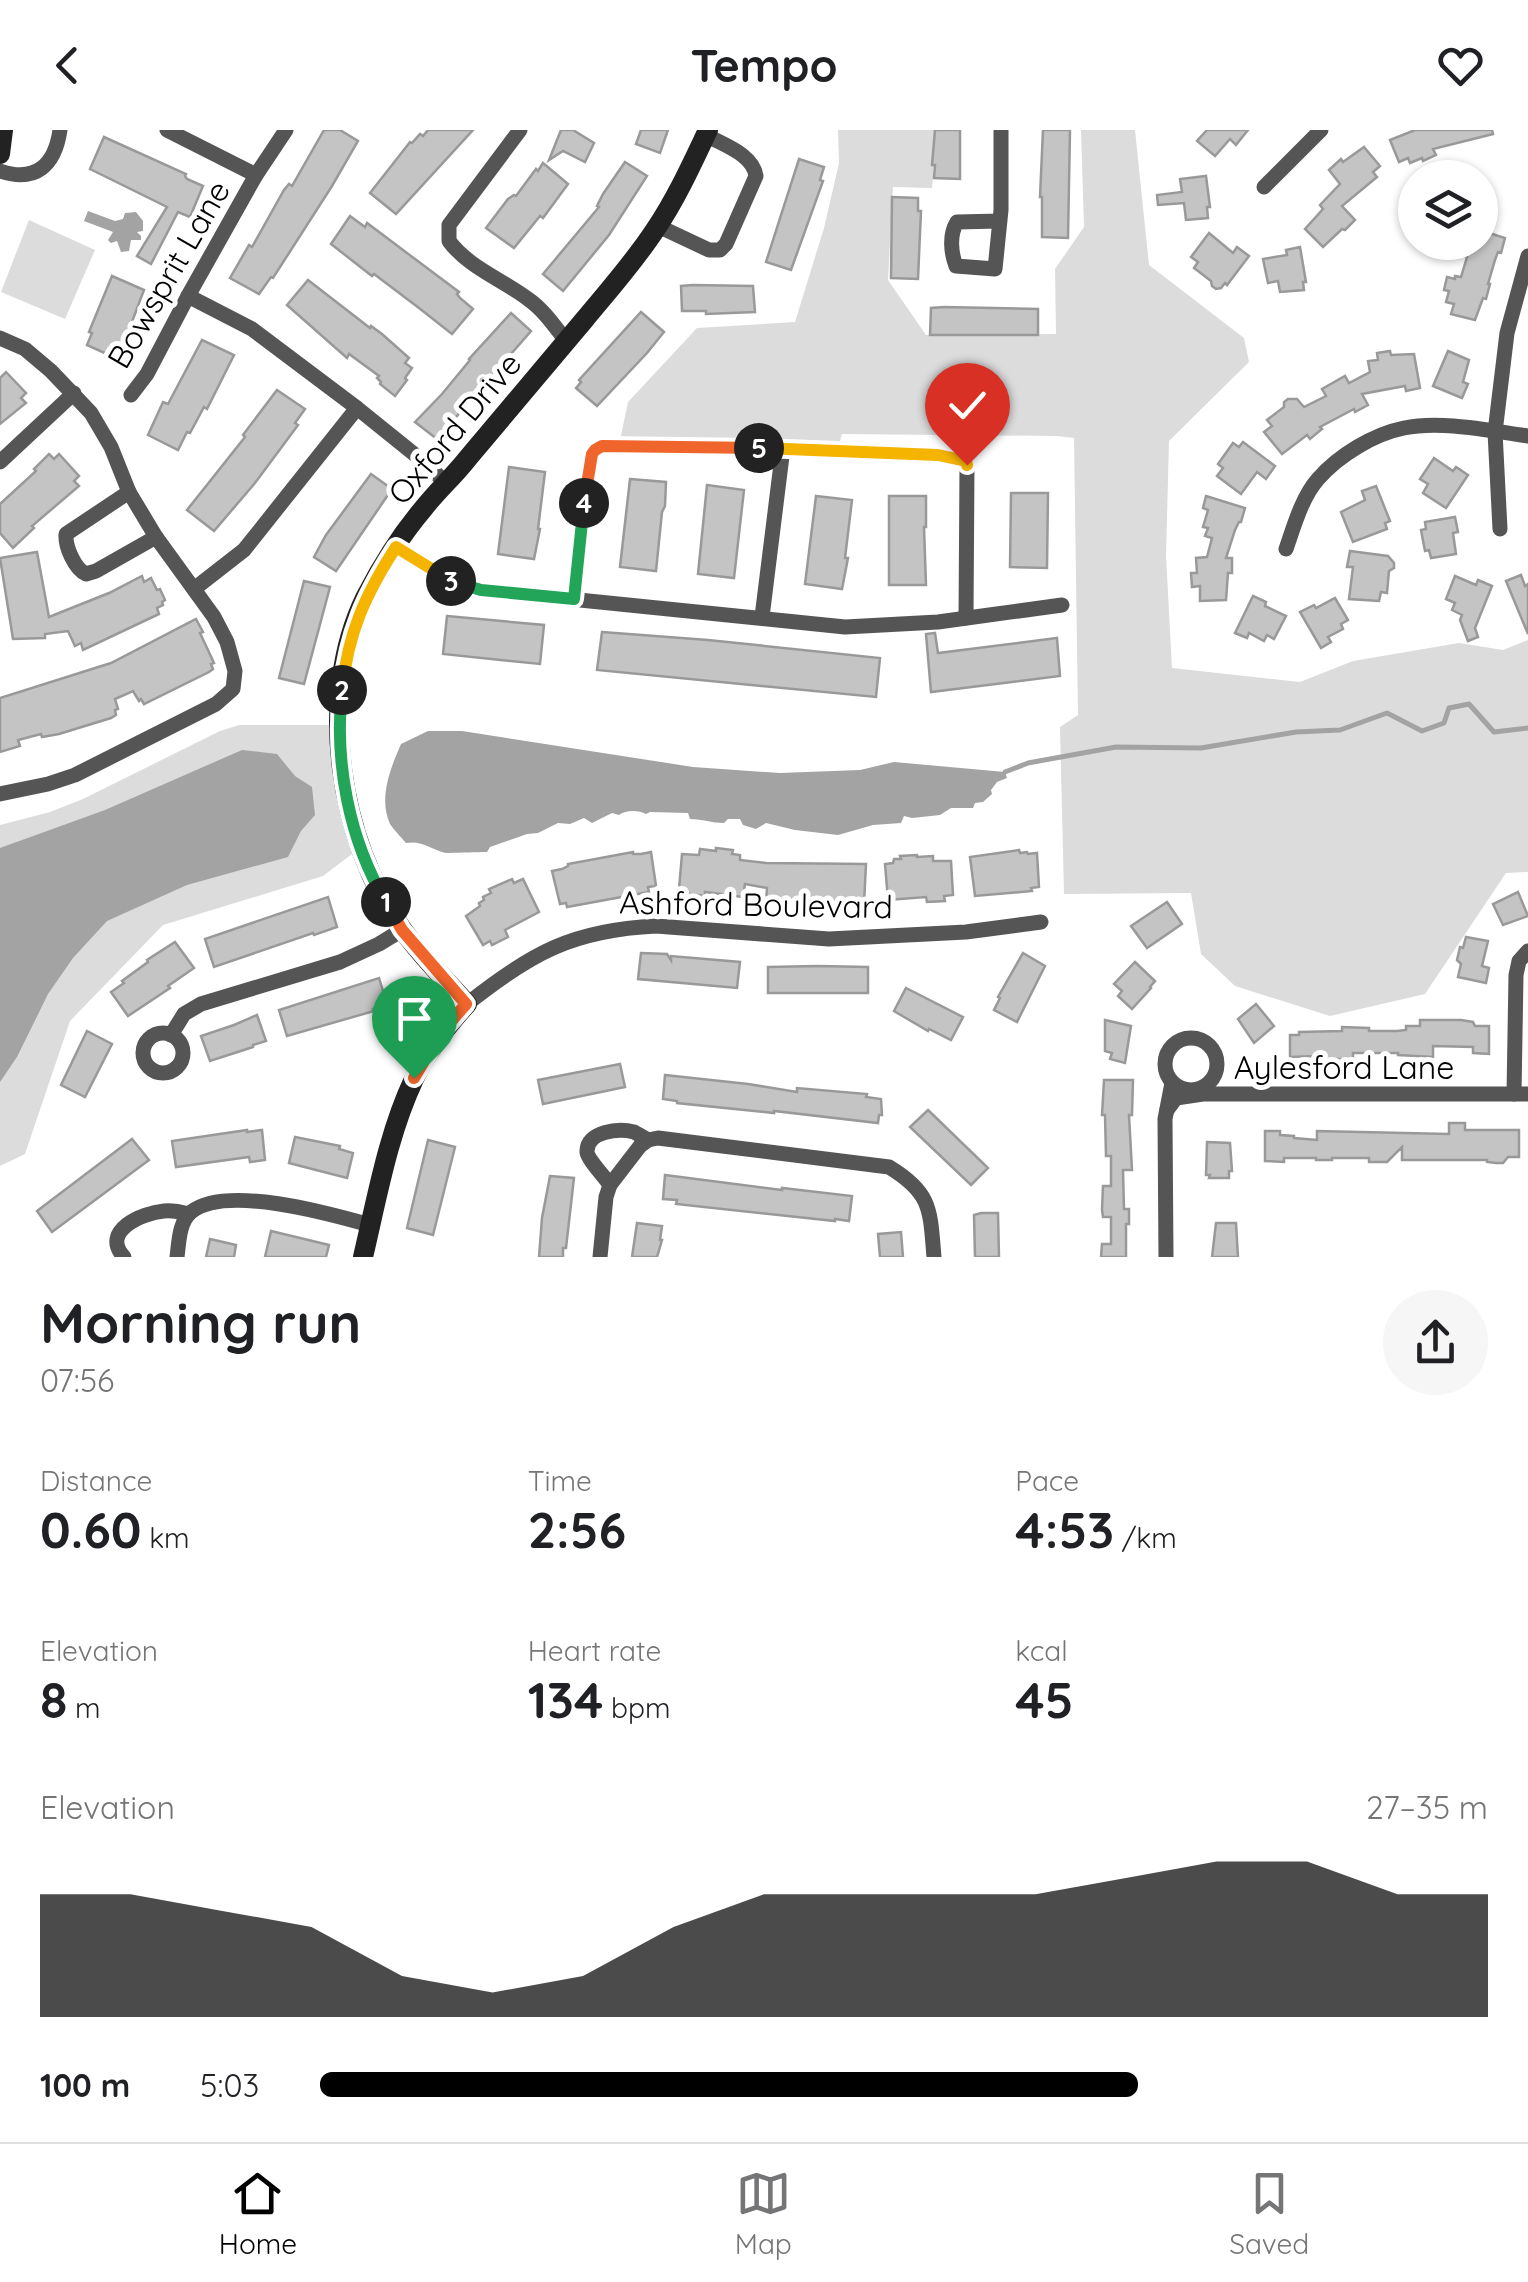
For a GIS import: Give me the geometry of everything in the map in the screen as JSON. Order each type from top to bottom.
[{"type":"street","points":[[0,154],[3,130]]},
{"type":"street","points":[[0,172],[26,174],[44,167],[58,147],[60,130]]},
{"type":"street","points":[[166,130],[256,175]]},
{"type":"street","name":"Bowsprit Lane","points":[[131,395],[147,374],[256,175],[286,130]]},
{"type":"street","points":[[520,130],[449,225],[449,241],[468,260],[542,310],[566,342]]},
{"type":"street","points":[[1000,220],[957,222],[952,255],[956,266],[996,269],[1000,220],[1001,130]]},
{"type":"street","points":[[1264,187],[1320,130]]},
{"type":"street","points":[[658,226],[709,250],[720,250],[726,244],[756,176],[755,168],[750,160],[707,133]]},
{"type":"street","name":"Oxford Drive","points":[[466,1004],[402,930],[360,848],[345,784],[339,725],[344,666],[352,633],[365,598],[424,506],[447,484],[624,273],[658,226],[707,133]]},
{"type":"street","points":[[1500,528],[1495,432],[1508,333],[1528,256]]},
{"type":"street","points":[[188,296],[252,329],[357,408],[447,484]]},
{"type":"street","points":[[0,338],[25,349],[74,393],[105,436],[129,492],[228,642],[235,683],[216,704],[65,779],[0,794]]},
{"type":"street","points":[[0,462],[74,393]]},
{"type":"street","points":[[194,590],[244,550],[357,408]]},
{"type":"street","points":[[1286,549],[1296,518],[1317,480],[1345,456],[1376,438],[1405,428],[1446,426],[1528,436]]},
{"type":"street","points":[[574,599],[588,472],[595,450],[608,445],[938,455],[964,460],[968,468],[966,618]]},
{"type":"street","points":[[762,617],[783,448]]},
{"type":"street","points":[[129,492],[66,534],[79,570],[86,574],[96,571],[156,537]]},
{"type":"street","points":[[396,547],[448,580],[481,590],[845,627],[914,624],[1062,605]]},
{"type":"street","name":"Ashford Boulevard","points":[[364,1257],[401,1111],[414,1078],[440,1034],[466,1004],[542,951],[580,937],[656,926],[829,939],[936,934],[1041,922]]},
{"type":"street","points":[[171,1035],[184,1014],[201,1004],[340,962],[402,930]]},
{"type":"street","points":[[1521,1094],[1516,975],[1519,961],[1528,952]]},
{"type":"street","points":[[1166,1257],[1166,1110],[1172,1082]]},
{"type":"street","name":"Aylesford Lane","points":[[1166,1110],[1176,1098],[1207,1094],[1521,1094]]},
{"type":"street","points":[[610,1186],[589,1157],[590,1140],[619,1131],[637,1133],[648,1140]]},
{"type":"street","points":[[600,1257],[610,1186],[640,1146],[658,1138],[889,1167],[914,1183],[926,1202],[934,1257]]},
{"type":"street","points":[[177,1257],[182,1225],[190,1214],[209,1205],[247,1200],[307,1209],[370,1226]]},
{"type":"street","points":[[124,1257],[116,1240],[124,1226],[163,1210],[190,1214]]},
{"type":"shaded area","points":[[838,130],[937,130],[932,188],[893,187],[888,280],[926,335],[1056,334],[1055,269],[1084,227],[1081,130],[1135,130],[1149,265],[1244,338],[1249,362],[1169,441],[1166,556],[1172,668],[1300,682],[1353,661],[1459,643],[1503,650],[1528,640],[1528,872],[1506,873],[1425,994],[1330,1016],[1235,986],[1201,954],[1191,893],[1064,894],[1060,727],[1078,715],[1074,438],[842,434],[837,450],[619,445],[628,402],[697,328],[795,322],[839,163]]},
{"type":"shaded area","points":[[88,211],[115,221],[123,219],[125,213],[136,212],[143,221],[143,231],[137,232],[141,240],[131,240],[129,251],[121,252],[117,241],[108,240],[113,232],[84,221]]},
{"type":"shaded area","points":[[29,220],[95,250],[65,319],[1,292]]},
{"type":"shaded area","points":[[239,725],[339,725],[360,848],[323,876],[163,925],[70,1021],[25,1154],[0,1166],[0,825],[83,799]]},
{"type":"shaded area","points":[[428,731],[462,731],[693,767],[780,773],[860,770],[894,762],[1005,772],[1007,778],[997,782],[992,794],[973,808],[951,808],[940,815],[904,816],[901,823],[873,825],[838,835],[766,823],[756,829],[743,825],[740,819],[720,823],[690,819],[688,813],[632,811],[612,813],[592,823],[584,818],[570,824],[558,823],[490,847],[487,852],[446,853],[406,843],[390,824],[385,804],[387,783],[401,744]]},
{"type":"shaded area","points":[[242,750],[277,754],[295,776],[312,787],[315,815],[301,831],[288,857],[187,885],[107,921],[73,958],[48,994],[0,1082],[0,848],[105,810]]},
{"type":"building","points":[[324,130],[340,130],[358,141],[273,278],[259,294],[230,278],[284,190],[289,184],[292,186]]},
{"type":"building","points":[[428,130],[473,130],[396,214],[370,193],[410,142]]},
{"type":"building","points":[[561,130],[573,130],[594,143],[585,162],[563,151],[549,160]]},
{"type":"building","points":[[641,130],[668,130],[660,153],[636,144]]},
{"type":"building","points":[[935,130],[960,130],[960,179],[934,178]]},
{"type":"building","points":[[1043,130],[1070,130],[1068,238],[1042,237]]},
{"type":"building","points":[[1207,130],[1248,130],[1236,145],[1230,139],[1215,156],[1197,141]]},
{"type":"building","points":[[1415,130],[1492,130],[1493,134],[1433,149],[1436,155],[1425,160],[1398,160],[1390,140]]},
{"type":"building","points":[[104,137],[186,174],[187,179],[203,186],[190,217],[178,212],[151,264],[137,256],[167,207],[90,169]]},
{"type":"building","points":[[1364,147],[1380,166],[1373,172],[1377,177],[1342,206],[1355,220],[1323,247],[1305,229],[1340,184],[1329,170]]},
{"type":"building","points":[[799,159],[824,167],[820,180],[823,181],[791,270],[766,262]]},
{"type":"building","points":[[625,162],[647,176],[609,235],[563,291],[543,274],[599,207],[603,194]]},
{"type":"building","points":[[543,163],[568,184],[514,248],[486,228]]},
{"type":"building","points":[[1206,176],[1208,218],[1186,220],[1184,203],[1158,205],[1157,195],[1182,192],[1180,179]]},
{"type":"building","points":[[892,197],[918,198],[918,279],[891,278]]},
{"type":"building","points":[[350,216],[365,227],[367,223],[459,292],[460,298],[473,309],[452,334],[331,244]]},
{"type":"building","points":[[1209,233],[1233,253],[1237,247],[1249,256],[1227,285],[1216,289],[1194,268],[1198,262],[1191,257]]},
{"type":"building","points":[[1498,236],[1505,238],[1501,253],[1498,252]]},
{"type":"building","points":[[1300,247],[1304,290],[1280,292],[1278,281],[1268,283],[1263,259],[1287,255],[1286,250]]},
{"type":"building","points":[[1466,260],[1495,260],[1486,299],[1483,298],[1475,320],[1451,314],[1454,304],[1446,302],[1447,277],[1461,277]]},
{"type":"building","points":[[112,276],[144,290],[118,359],[87,345]]},
{"type":"building","points":[[308,280],[409,358],[405,363],[412,368],[395,396],[380,384],[379,376],[349,354],[347,358],[287,305]]},
{"type":"building","points":[[681,286],[753,286],[755,312],[682,311]]},
{"type":"building","points":[[931,308],[1038,309],[1038,335],[930,335]]},
{"type":"building","points":[[641,312],[664,332],[597,406],[576,388],[579,380]]},
{"type":"building","points":[[511,313],[531,331],[437,439],[415,422]]},
{"type":"building","points":[[202,340],[234,355],[207,409],[204,407],[178,450],[148,435],[163,402],[168,404]]},
{"type":"building","points":[[1390,351],[1391,355],[1414,354],[1420,388],[1406,391],[1405,386],[1362,394],[1368,405],[1320,427],[1310,439],[1307,435],[1282,454],[1264,432],[1272,426],[1267,420],[1288,399],[1297,399],[1304,407],[1326,396],[1322,389],[1345,376],[1349,383],[1370,372],[1368,361],[1378,360],[1377,353]]},
{"type":"building","points":[[1448,351],[1469,360],[1463,382],[1468,384],[1462,398],[1433,386]]},
{"type":"building","points":[[6,372],[26,393],[21,398],[26,403],[0,424],[0,378]]},
{"type":"building","points":[[277,390],[305,409],[295,423],[298,425],[214,531],[187,510]]},
{"type":"building","points":[[1243,442],[1275,466],[1266,479],[1257,472],[1241,494],[1217,476],[1223,468],[1218,464],[1233,443],[1239,447]]},
{"type":"building","points":[[49,454],[54,459],[59,454],[79,476],[74,481],[79,486],[32,526],[13,548],[0,533],[0,504]]},
{"type":"building","points":[[1434,458],[1453,471],[1456,467],[1468,475],[1446,508],[1423,493],[1428,484],[1420,479]]},
{"type":"building","points":[[509,467],[545,472],[534,559],[498,554]]},
{"type":"building","points":[[371,474],[392,489],[336,571],[314,557]]},
{"type":"building","points":[[630,479],[666,482],[656,571],[620,567]]},
{"type":"building","points":[[707,485],[744,490],[734,578],[698,574]]},
{"type":"building","points":[[1376,486],[1390,521],[1385,523],[1387,529],[1353,542],[1341,512],[1365,500],[1362,491]]},
{"type":"building","points":[[1011,493],[1048,493],[1047,568],[1010,567]]},
{"type":"building","points":[[816,496],[852,500],[842,589],[805,584]]},
{"type":"building","points":[[889,496],[926,496],[926,585],[889,585]]},
{"type":"building","points":[[1206,496],[1245,508],[1226,558],[1232,558],[1232,573],[1228,573],[1226,600],[1200,601],[1200,586],[1192,587],[1191,573],[1197,573],[1196,558],[1207,557],[1212,538],[1205,536],[1208,528],[1203,527],[1208,510],[1203,508]]},
{"type":"building","points":[[1455,517],[1456,554],[1431,558],[1429,550],[1425,551],[1421,530],[1426,529],[1425,522]]},
{"type":"building","points":[[1350,551],[1388,556],[1394,563],[1389,571],[1387,593],[1381,592],[1379,601],[1349,599],[1353,567],[1347,567]]},
{"type":"building","points":[[37,552],[49,617],[142,576],[144,582],[151,578],[165,600],[157,608],[159,614],[83,650],[81,643],[75,646],[68,631],[45,634],[45,638],[13,639],[0,558]]},
{"type":"building","points":[[1521,575],[1525,586],[1528,584],[1528,634],[1506,581]]},
{"type":"building","points":[[1455,576],[1476,585],[1478,580],[1492,586],[1475,628],[1478,637],[1468,641],[1460,620],[1462,615],[1452,610],[1455,603],[1446,599]]},
{"type":"building","points":[[304,581],[330,587],[304,684],[279,678]]},
{"type":"building","points":[[1253,596],[1286,616],[1274,639],[1267,635],[1264,641],[1249,633],[1247,638],[1235,633]]},
{"type":"building","points":[[1335,598],[1348,620],[1341,624],[1343,629],[1328,637],[1331,642],[1321,648],[1300,612]]},
{"type":"building","points":[[447,616],[544,625],[540,664],[443,654]]},
{"type":"building","points":[[196,619],[214,663],[209,672],[144,704],[133,691],[115,699],[118,709],[111,718],[59,734],[18,740],[20,746],[0,752],[0,698],[111,663]]},
{"type":"building","points":[[602,632],[880,658],[876,697],[597,670]]},
{"type":"building","points":[[935,633],[938,653],[1057,638],[1060,676],[931,692],[926,634]]},
{"type":"building","points":[[700,849],[733,850],[732,854],[740,855],[740,860],[766,863],[866,864],[864,904],[782,905],[766,902],[767,888],[745,884],[743,897],[705,892],[705,896],[679,889],[682,854],[699,855]]},
{"type":"building","points":[[1019,850],[1037,853],[1039,887],[975,896],[970,857]]},
{"type":"building","points":[[651,852],[656,886],[648,887],[649,892],[567,907],[566,903],[560,904],[552,871],[568,864]]},
{"type":"building","points":[[900,856],[933,856],[933,861],[951,861],[953,895],[944,896],[945,901],[927,902],[926,897],[888,900],[885,864],[901,859]]},
{"type":"building","points":[[512,879],[514,883],[523,879],[539,912],[505,930],[508,937],[483,945],[466,916],[480,906],[483,897],[491,893],[489,889]]},
{"type":"building","points":[[1518,892],[1528,916],[1503,925],[1493,904]]},
{"type":"building","points":[[328,897],[337,927],[214,967],[205,939]]},
{"type":"building","points":[[1167,902],[1182,924],[1147,948],[1131,926]]},
{"type":"building","points":[[1466,937],[1488,941],[1482,966],[1489,968],[1486,983],[1458,977],[1461,964],[1457,960]]},
{"type":"building","points":[[175,942],[194,968],[128,1016],[111,992],[147,960]]},
{"type":"building","points":[[641,953],[667,954],[671,960],[671,956],[740,962],[737,988],[638,979]]},
{"type":"building","points":[[1023,953],[1045,966],[1017,1022],[994,1010]]},
{"type":"building","points":[[1135,962],[1155,981],[1132,1009],[1118,996],[1122,991],[1114,984]]},
{"type":"building","points":[[768,967],[868,967],[868,993],[768,993]]},
{"type":"building","points":[[379,978],[387,1004],[287,1036],[279,1010]]},
{"type":"building","points":[[906,988],[963,1017],[951,1040],[894,1011]]},
{"type":"building","points":[[1256,1004],[1274,1026],[1254,1043],[1238,1019]]},
{"type":"building","points":[[257,1015],[266,1041],[210,1061],[201,1036]]},
{"type":"building","points":[[1105,1020],[1131,1026],[1125,1063],[1110,1059],[1112,1053],[1105,1051]]},
{"type":"building","points":[[1420,1020],[1461,1020],[1489,1026],[1489,1054],[1473,1053],[1473,1047],[1433,1046],[1433,1057],[1353,1053],[1353,1059],[1315,1062],[1315,1056],[1290,1057],[1290,1035],[1299,1032],[1342,1031],[1342,1027],[1397,1031],[1420,1026]]},
{"type":"building","points":[[87,1031],[112,1044],[85,1097],[61,1085]]},
{"type":"building","points":[[620,1064],[625,1087],[543,1104],[538,1080]]},
{"type":"building","points":[[665,1075],[797,1092],[797,1088],[867,1094],[866,1097],[881,1099],[882,1115],[878,1123],[677,1103],[663,1099]]},
{"type":"building","points":[[1104,1080],[1133,1080],[1129,1115],[1132,1170],[1123,1170],[1124,1209],[1129,1209],[1126,1257],[1101,1257],[1102,1244],[1111,1244],[1111,1217],[1103,1217],[1102,1210],[1103,1186],[1111,1186],[1111,1156],[1106,1156],[1102,1115]]},
{"type":"building","points":[[928,1110],[988,1168],[971,1185],[910,1127]]},
{"type":"building","points":[[1449,1123],[1465,1123],[1465,1130],[1519,1130],[1519,1157],[1508,1157],[1503,1163],[1402,1160],[1402,1147],[1387,1162],[1369,1162],[1369,1158],[1265,1161],[1265,1131],[1317,1140],[1317,1131],[1449,1134]]},
{"type":"building","points":[[262,1130],[265,1160],[250,1162],[249,1157],[176,1167],[172,1141]]},
{"type":"building","points":[[295,1137],[340,1146],[339,1149],[353,1153],[347,1178],[289,1163]]},
{"type":"building","points":[[132,1139],[149,1160],[52,1232],[37,1211]]},
{"type":"building","points":[[428,1140],[455,1147],[433,1235],[407,1228]]},
{"type":"building","points":[[1207,1142],[1230,1143],[1229,1178],[1206,1175]]},
{"type":"building","points":[[665,1175],[852,1196],[849,1221],[676,1204],[677,1200],[663,1199]]},
{"type":"building","points":[[550,1176],[574,1178],[563,1257],[539,1257]]},
{"type":"building","points":[[998,1213],[999,1257],[975,1257],[974,1215]]},
{"type":"building","points":[[637,1223],[662,1226],[657,1257],[632,1257]]},
{"type":"building","points":[[1216,1223],[1236,1223],[1238,1257],[1212,1257]]},
{"type":"building","points":[[271,1231],[329,1245],[326,1257],[265,1257]]},
{"type":"building","points":[[901,1232],[903,1257],[880,1257],[878,1234]]},
{"type":"building","points":[[210,1239],[236,1245],[234,1257],[206,1257]]},
{"type":"waterway","points":[[1005,772],[1028,763],[1116,747],[1201,748],[1296,732],[1340,730],[1387,713],[1422,731],[1444,723],[1449,708],[1469,704],[1494,732],[1528,728]]},
{"type":"route","points":[[414,1078],[440,1034],[466,1004],[402,930],[368,867],[352,819],[342,770],[339,725],[344,666],[352,633],[365,598],[396,547],[464,586],[574,599],[590,458],[602,446],[922,454],[957,458],[967,465]]}]
